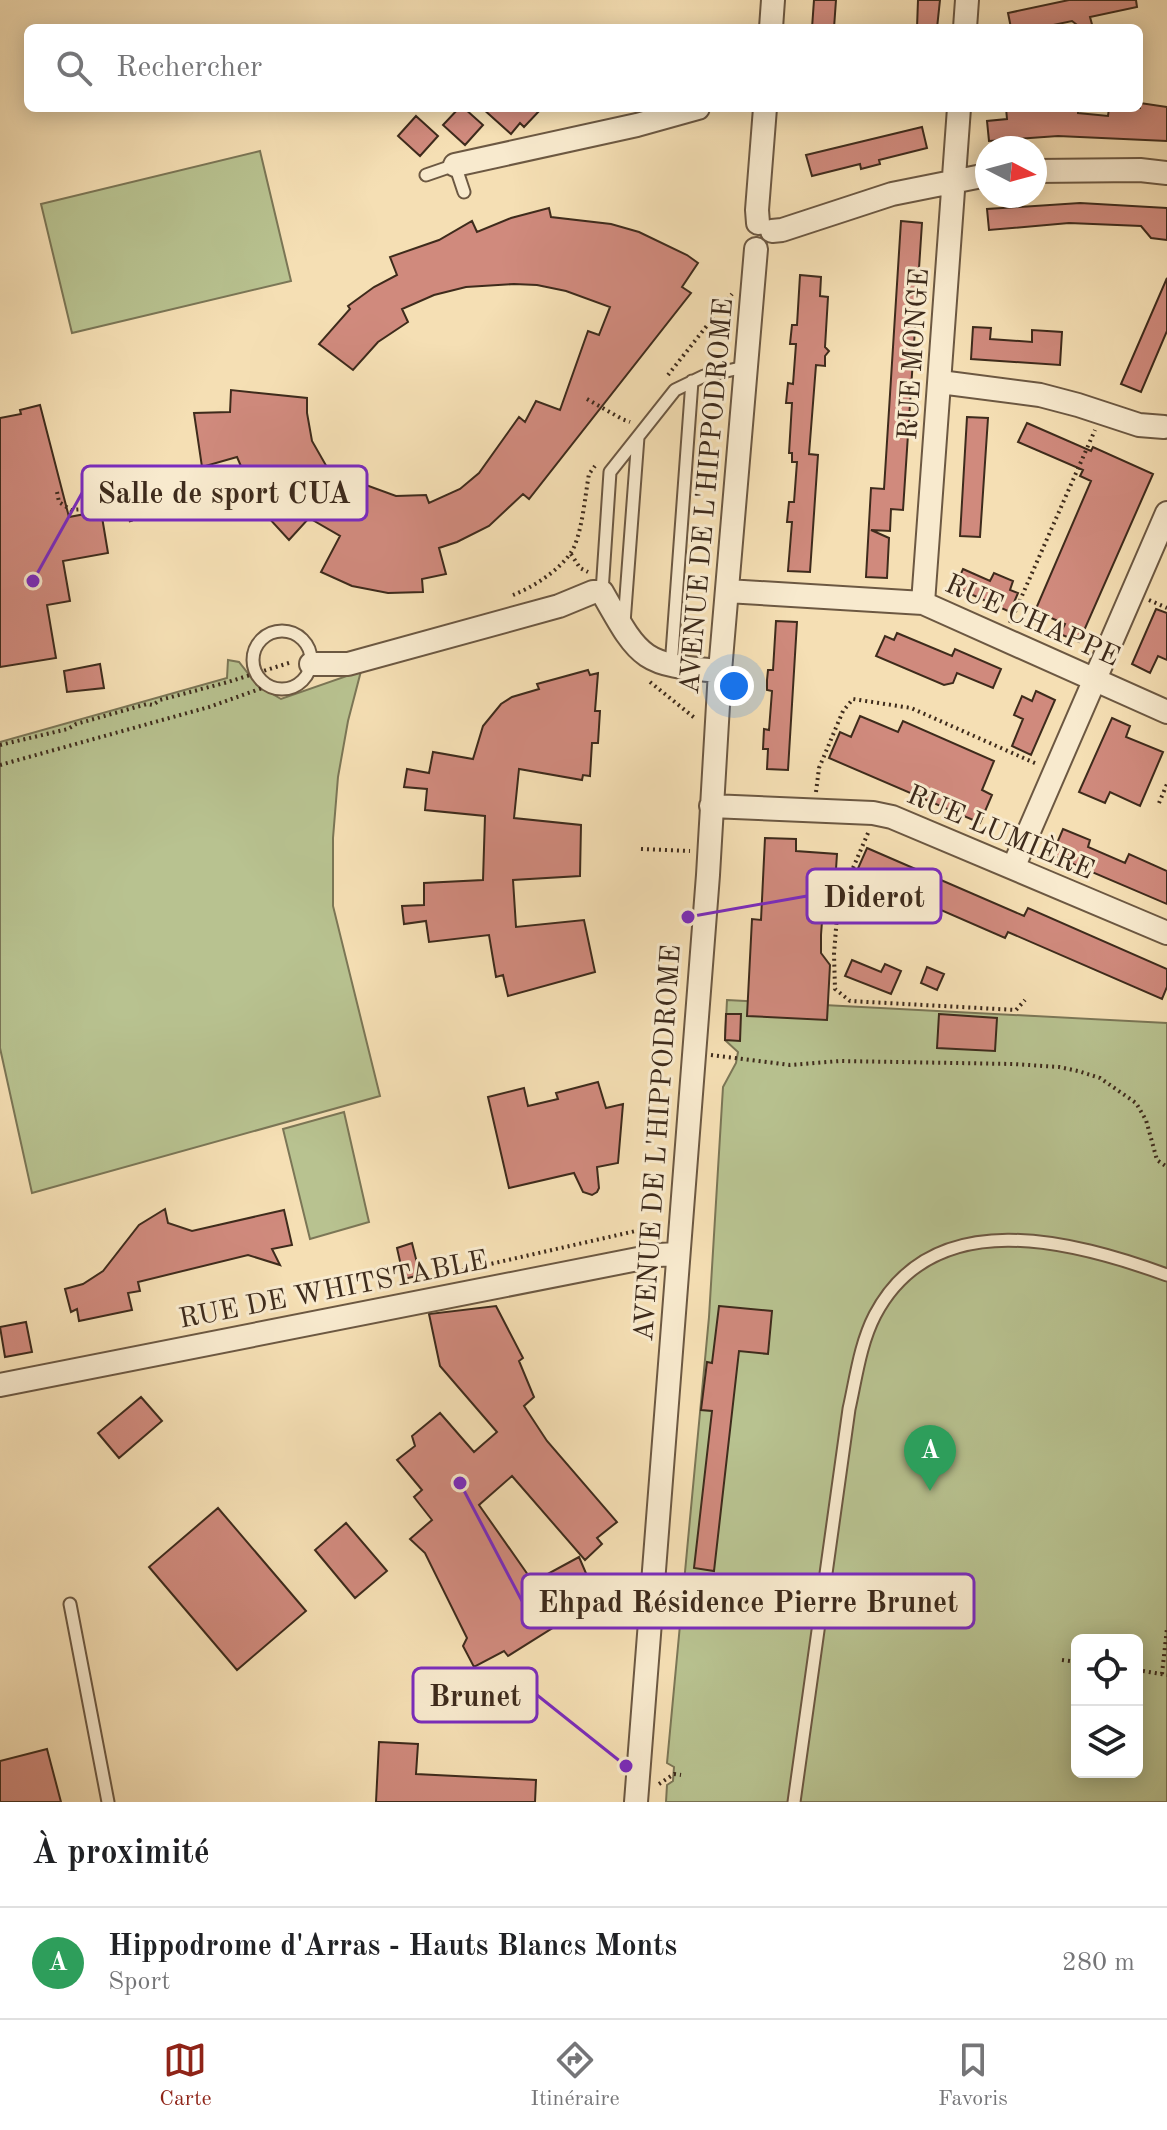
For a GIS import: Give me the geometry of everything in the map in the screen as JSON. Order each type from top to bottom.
[{"type":"street","points":[[771,24],[773,0]]},
{"type":"street","points":[[965,24],[967,0]]},
{"type":"street","points":[[455,165],[684,112]]},
{"type":"street","points":[[765,112],[757,210],[765,227],[892,194],[975,177]]},
{"type":"street","name":"RUE MONGE","points":[[923,603],[959,112]]},
{"type":"street","points":[[1047,171],[1140,170],[1167,173]]},
{"type":"street","name":"AVENUE DE L'HIPPODROME","points":[[636,1802],[720,671],[751,297],[756,249],[770,245],[765,227]]},
{"type":"street","points":[[940,382],[1040,395],[1139,425],[1166,422]]},
{"type":"street","points":[[1013,868],[1167,513]]},
{"type":"street","name":"RUE CHAPPE","points":[[727,591],[923,603],[1167,712]]},
{"type":"street","points":[[312,660],[348,664],[559,606],[593,592],[602,592],[636,647],[646,656],[671,667],[720,671]]},
{"type":"street","name":"RUE LUMIÈRE","points":[[711,806],[873,813],[892,817],[1167,933]]},
{"type":"street","name":"RUE DE WHITSTABLE","points":[[0,1385],[658,1255],[678,1254]]},
{"type":"lane","points":[[426,175],[455,165],[464,192]]},
{"type":"lane","points":[[602,592],[610,472],[675,390],[692,381],[745,367]]},
{"type":"lane","points":[[671,667],[692,381]]},
{"type":"lane","points":[[624,629],[638,436]]},
{"type":"lane","points":[[289,631],[297,634],[309,647],[312,660],[309,673],[296,686],[277,689],[268,686],[256,673],[253,656],[255,648],[265,636],[272,632],[289,631]]},
{"type":"lane","points":[[794,1802],[849,1409],[865,1343],[875,1316],[892,1290],[912,1270],[937,1255],[965,1245],[994,1240],[1019,1239],[1071,1247],[1125,1260],[1167,1275]]},
{"type":"lane","points":[[70,1604],[108,1802]]},
{"type":"path","points":[[668,375],[732,294],[751,297]]},
{"type":"path","points":[[587,399],[622,419]]},
{"type":"path","points":[[1003,640],[1103,413]]},
{"type":"path","points":[[622,433],[631,422]]},
{"type":"path","points":[[510,597],[545,577],[571,554],[577,540],[589,474],[595,466]]},
{"type":"path","points":[[57,492],[59,502],[71,510],[127,506],[131,522]]},
{"type":"path","points":[[646,656],[650,681],[702,723],[717,726]]},
{"type":"path","points":[[0,745],[68,729],[76,724],[147,704],[153,705],[160,700],[312,660]]},
{"type":"path","points":[[0,765],[209,707],[268,686]]},
{"type":"path","points":[[820,811],[815,797],[819,768],[843,711],[853,699],[911,708],[1054,772]]},
{"type":"path","points":[[1159,803],[1167,784]]},
{"type":"path","points":[[873,813],[870,828],[838,903],[834,954],[835,989],[839,994],[850,1001],[1016,1010],[1025,1000]]},
{"type":"path","points":[[641,849],[665,850]]},
{"type":"path","points":[[693,1052],[790,1065],[840,1061],[982,1063],[1059,1067],[1078,1071],[1100,1078],[1136,1103],[1146,1120],[1157,1160],[1167,1167]]},
{"type":"path","points":[[1143,1671],[1164,1674],[1167,1628]]},
{"type":"path","points":[[1062,1660],[1071,1661]]},
{"type":"green space","points":[[260,151],[291,281],[72,333],[41,204]]},
{"type":"green space","points":[[228,660],[239,662],[257,685],[281,699],[361,671],[338,777],[333,838],[333,906],[380,1096],[32,1193],[0,1048],[0,742],[227,678]]},
{"type":"green space","points":[[727,1000],[1167,1023],[1167,1802],[666,1802],[667,1785],[673,1781],[674,1767],[667,1763],[709,1317],[723,1087],[736,1063],[738,1052],[725,1040]]},
{"type":"green space","points":[[344,1112],[369,1222],[310,1239],[283,1129]]},
{"type":"building","points":[[814,0],[836,0],[834,24],[812,24]]},
{"type":"building","points":[[918,0],[940,0],[937,24],[917,24]]},
{"type":"building","points":[[1069,0],[1136,0],[1137,7],[1090,17],[1092,24],[1072,21],[1010,24],[1008,13]]},
{"type":"building","points":[[1143,103],[1167,107],[1167,141],[988,136],[987,121],[1007,119],[1006,112],[1108,116],[1108,112],[1143,112]]},
{"type":"building","points":[[455,112],[468,112],[483,125],[465,145],[443,125]]},
{"type":"building","points":[[486,112],[538,112],[524,127],[520,123],[511,134]]},
{"type":"building","points":[[416,116],[438,136],[420,156],[398,136]]},
{"type":"building","points":[[922,127],[927,148],[879,160],[880,164],[861,169],[860,164],[812,176],[806,155]]},
{"type":"building","points":[[1080,203],[1167,208],[1167,240],[1151,238],[1141,226],[1069,223],[989,230],[987,209],[1047,208],[1047,205]]},
{"type":"building","points":[[549,208],[551,217],[611,224],[639,232],[687,255],[698,263],[682,287],[691,293],[529,499],[523,494],[489,526],[439,548],[446,574],[422,579],[423,592],[388,593],[352,586],[321,572],[340,536],[309,518],[289,540],[266,515],[254,496],[237,457],[202,467],[194,413],[230,412],[231,390],[307,398],[312,441],[328,469],[349,492],[355,481],[396,496],[426,495],[429,503],[460,489],[479,473],[519,417],[525,422],[536,401],[560,410],[588,331],[599,335],[610,307],[566,291],[537,285],[466,287],[434,295],[402,309],[408,322],[378,342],[353,370],[319,344],[350,309],[348,306],[397,275],[390,257],[439,240],[472,221],[477,232],[511,218]]},
{"type":"building","points":[[901,221],[922,223],[903,510],[891,509],[890,531],[871,530],[889,538],[887,578],[866,577],[871,488],[884,489]]},
{"type":"building","points":[[800,275],[821,277],[820,296],[828,297],[825,347],[829,351],[825,356],[825,366],[816,365],[809,454],[818,455],[810,572],[788,571],[792,522],[787,522],[789,502],[794,502],[797,462],[792,462],[792,453],[789,453],[792,403],[786,403],[788,383],[793,384],[796,344],[790,344],[792,325],[797,325]]},
{"type":"building","points":[[1167,278],[1167,331],[1141,392],[1121,384]]},
{"type":"building","points":[[973,327],[991,328],[990,339],[1032,342],[1032,330],[1062,332],[1060,365],[971,359]]},
{"type":"building","points":[[40,405],[69,517],[101,511],[108,553],[63,561],[70,601],[47,605],[56,658],[0,667],[0,418],[21,414],[20,410]]},
{"type":"building","points":[[967,417],[988,418],[980,537],[960,536]]},
{"type":"building","points":[[1027,423],[1091,451],[1093,447],[1153,474],[1079,642],[1060,634],[1065,624],[1035,611],[1091,481],[1080,476],[1083,470],[1018,442]]},
{"type":"building","points":[[963,569],[990,581],[994,573],[1013,581],[1010,590],[1018,593],[1010,612],[955,587]]},
{"type":"building","points":[[1156,609],[1167,613],[1167,660],[1158,656],[1150,673],[1132,664]]},
{"type":"building","points":[[776,621],[797,622],[788,770],[767,769],[768,749],[763,749],[764,729],[769,730],[772,691],[767,690],[767,680],[768,670],[773,670]]},
{"type":"building","points":[[897,633],[952,656],[955,649],[1001,669],[993,688],[957,673],[953,683],[944,685],[876,656],[885,636],[894,640]]},
{"type":"building","points":[[100,664],[104,688],[67,692],[64,671]]},
{"type":"building","points":[[588,670],[590,675],[598,673],[595,711],[600,711],[598,743],[592,743],[590,776],[583,775],[582,780],[519,769],[514,818],[581,825],[580,876],[513,880],[516,927],[584,920],[595,972],[508,996],[503,975],[496,977],[489,935],[429,942],[426,921],[404,924],[402,906],[424,905],[424,883],[483,880],[485,816],[425,810],[427,789],[404,787],[407,769],[429,773],[433,752],[473,759],[483,726],[501,704],[512,697],[539,689],[537,684]]},
{"type":"building","points":[[1036,691],[1055,700],[1031,755],[1012,746],[1023,719],[1014,715],[1022,696],[1032,701]]},
{"type":"building","points":[[860,716],[898,732],[903,721],[994,761],[982,790],[992,795],[980,823],[829,758],[840,732],[851,737]]},
{"type":"building","points":[[1112,718],[1130,726],[1126,737],[1163,752],[1140,806],[1110,792],[1105,803],[1079,792]]},
{"type":"building","points":[[1063,829],[1090,840],[1088,847],[1125,863],[1129,854],[1167,871],[1167,904],[1052,855]]},
{"type":"building","points":[[765,838],[796,839],[796,851],[837,854],[835,884],[824,894],[821,935],[821,953],[830,965],[827,1020],[747,1016],[752,919],[761,920]]},
{"type":"building","points":[[867,848],[1024,916],[1028,908],[1167,969],[1167,987],[1162,999],[1008,932],[1005,938],[856,873]]},
{"type":"building","points":[[852,960],[881,972],[885,964],[901,971],[891,994],[845,976]]},
{"type":"building","points":[[927,967],[944,974],[937,990],[921,983]]},
{"type":"building","points":[[726,1014],[741,1014],[740,1041],[725,1040]]},
{"type":"building","points":[[939,1014],[997,1018],[995,1051],[937,1048]]},
{"type":"building","points":[[598,1082],[606,1108],[623,1104],[618,1163],[597,1167],[597,1192],[592,1195],[583,1192],[574,1173],[509,1188],[488,1097],[524,1088],[528,1106],[558,1099],[556,1093]]},
{"type":"building","points":[[165,1209],[168,1223],[192,1231],[284,1210],[292,1245],[272,1249],[280,1265],[248,1255],[138,1282],[140,1291],[128,1293],[132,1310],[79,1321],[77,1309],[71,1312],[65,1289],[83,1284],[103,1271],[139,1225]]},
{"type":"building","points":[[412,1243],[420,1275],[404,1279],[397,1248]]},
{"type":"building","points":[[496,1306],[523,1358],[519,1361],[534,1397],[524,1406],[547,1441],[617,1522],[597,1538],[602,1544],[585,1560],[512,1476],[479,1505],[533,1582],[579,1557],[588,1578],[602,1597],[508,1656],[504,1651],[474,1667],[463,1646],[467,1638],[425,1553],[410,1539],[432,1520],[414,1497],[422,1490],[397,1460],[415,1446],[412,1436],[440,1413],[474,1452],[497,1432],[440,1366],[429,1314]]},
{"type":"building","points":[[719,1306],[772,1311],[768,1354],[739,1351],[714,1571],[694,1568],[712,1411],[701,1410],[707,1362],[712,1363]]},
{"type":"building","points":[[26,1322],[32,1352],[5,1357],[0,1327]]},
{"type":"building","points":[[141,1397],[162,1421],[119,1458],[98,1433]]},
{"type":"building","points":[[218,1508],[306,1611],[237,1670],[149,1567]]},
{"type":"building","points":[[346,1523],[387,1571],[355,1598],[315,1550]]},
{"type":"building","points":[[379,1742],[418,1744],[416,1774],[536,1780],[535,1802],[376,1802]]},
{"type":"building","points":[[47,1749],[61,1802],[0,1802],[0,1761]]},
{"type":"place","name":"Salle de sport CUA","points":[[33,581]]},
{"type":"place","name":"Diderot","points":[[688,917]]},
{"type":"place","name":"Ehpad Résidence Pierre Brunet","points":[[460,1483]]},
{"type":"place","name":"Hippodrome d'Arras - Hauts Blancs Monts","points":[[930,1491]]},
{"type":"place","name":"Brunet","points":[[626,1766]]}]
